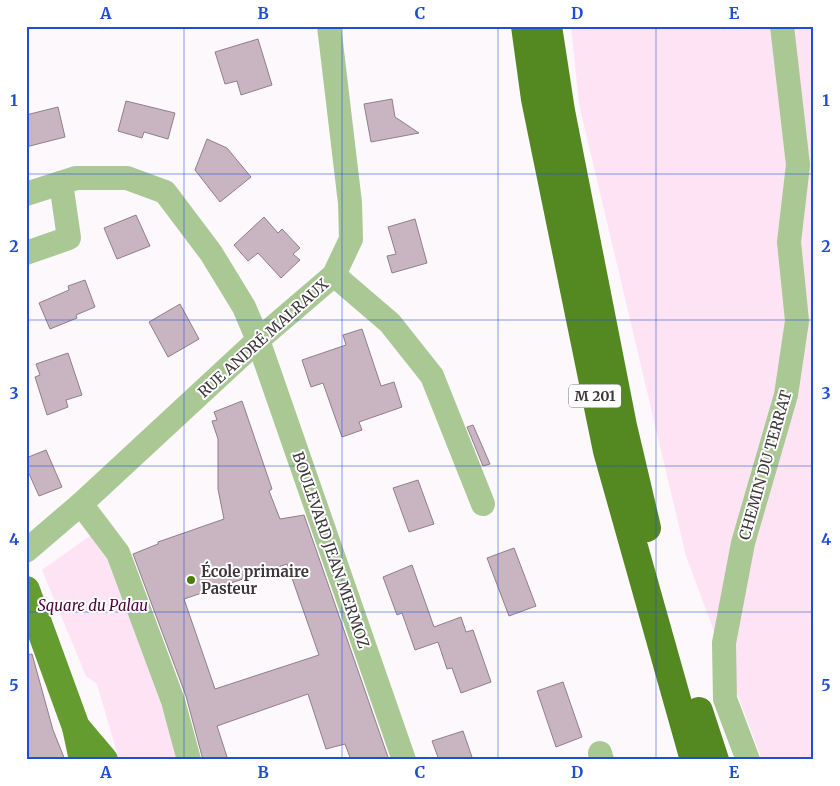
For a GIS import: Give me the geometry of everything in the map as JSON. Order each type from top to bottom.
[{"type":"highway","name":"M 201","points":[[524,26],[535,99],[606,450],[694,760]]},
{"type":"highway","name":"M 201","points":[[548,26],[561,111],[623,426],[655,564],[705,734],[715,760]]},
{"type":"main road","points":[[26,590],[76,727],[83,760]]},
{"type":"main road","points":[[76,727],[104,760]]},
{"type":"street","name":"RUE ANDRÉ MALRAUX","points":[[26,551],[81,504],[258,340],[334,276],[351,239],[350,203],[329,26]]},
{"type":"street","name":"CHEMIN DU TERRAT","points":[[748,760],[725,699],[724,643],[743,543],[786,395],[797,321],[789,242],[806,164],[782,26]]},
{"type":"street","name":"BOULEVARD JEAN MERMOZ","points":[[26,194],[76,178],[126,178],[165,192],[211,253],[244,308],[258,340],[404,760]]},
{"type":"street","points":[[26,252],[69,238],[61,183]]},
{"type":"street","points":[[334,276],[390,324],[432,376],[483,504]]},
{"type":"street","points":[[81,504],[118,553],[173,701],[189,760]]},
{"type":"green space","points":[[571,26],[814,26],[814,760],[762,760],[686,556],[579,104]]},
{"type":"green space","name":"Square du Palau","points":[[94,533],[125,591],[178,758],[119,760],[97,684],[86,676],[42,570]]},
{"type":"building","points":[[258,39],[272,85],[241,95],[237,81],[225,84],[215,52]]},
{"type":"building","points":[[392,99],[395,117],[419,133],[371,142],[364,104]]},
{"type":"building","points":[[126,101],[175,113],[168,139],[144,132],[142,138],[118,131]]},
{"type":"building","points":[[58,107],[65,137],[26,147],[26,115]]},
{"type":"building","points":[[207,139],[227,148],[251,177],[220,202],[195,170]]},
{"type":"building","points":[[136,215],[150,246],[117,259],[104,228]]},
{"type":"building","points":[[264,217],[278,233],[282,229],[300,248],[293,254],[300,260],[281,278],[258,253],[248,261],[234,245]]},
{"type":"building","points":[[415,219],[427,263],[392,273],[387,256],[396,254],[388,227]]},
{"type":"building","points":[[85,280],[95,307],[76,315],[77,318],[50,329],[39,303],[69,290],[68,286]]},
{"type":"building","points":[[180,304],[199,339],[168,357],[149,322]]},
{"type":"building","points":[[362,329],[381,386],[394,382],[402,407],[359,422],[362,430],[342,437],[323,383],[311,387],[302,360],[346,345],[343,335]]},
{"type":"building","points":[[68,353],[82,395],[66,400],[68,407],[47,415],[35,377],[40,375],[36,364]]},
{"type":"building","name":"École primaire Pasteur","points":[[242,401],[272,489],[269,491],[280,519],[304,515],[389,760],[351,760],[345,744],[326,749],[308,694],[217,726],[228,760],[203,760],[186,696],[133,554],[158,544],[158,542],[224,519],[218,489],[218,439],[212,421],[217,420],[214,412]],"holes":[[[287,564],[319,655],[215,689],[184,599]]]},
{"type":"building","points":[[473,425],[490,464],[483,466],[467,427]]},
{"type":"building","points":[[46,450],[62,487],[39,496],[26,467],[26,458]]},
{"type":"building","points":[[418,480],[434,524],[409,532],[393,488]]},
{"type":"building","points":[[514,548],[536,606],[509,616],[487,558]]},
{"type":"building","points":[[412,565],[434,627],[461,617],[466,632],[473,630],[491,682],[461,693],[452,668],[447,669],[438,642],[415,650],[402,613],[397,615],[383,577]]},
{"type":"building","points":[[32,654],[53,730],[65,760],[26,760],[26,655]]},
{"type":"building","points":[[563,682],[582,737],[556,747],[537,691]]},
{"type":"building","points":[[463,731],[473,760],[439,760],[432,741]]},
{"type":"place","name":"École primaire Pasteur","points":[[191,580]]}]
